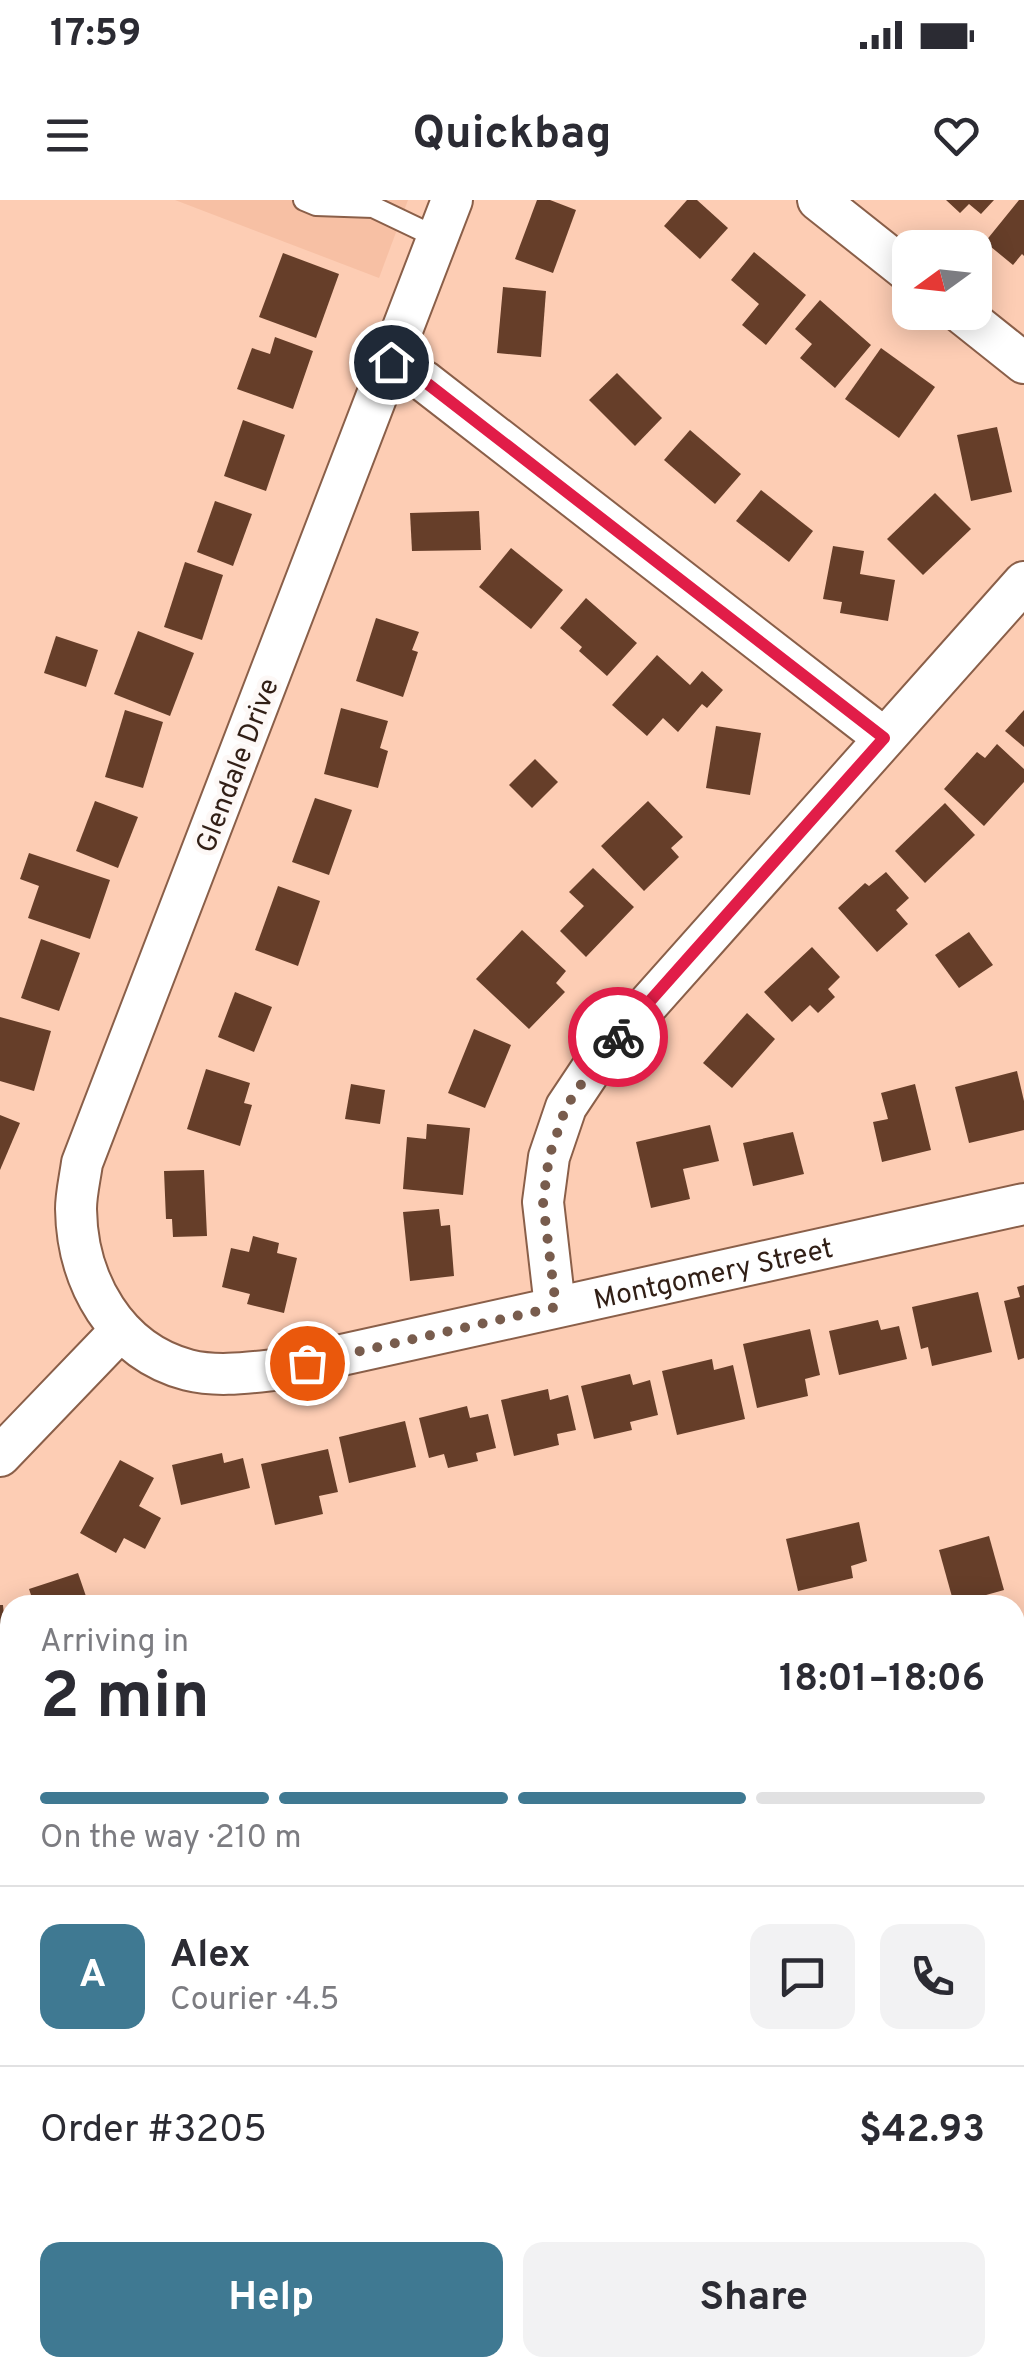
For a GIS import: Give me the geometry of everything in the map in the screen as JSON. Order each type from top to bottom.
[{"type":"street","name":"Glendale Drive","points":[[120,1331],[95,1292],[81,1251],[76,1208],[82,1163],[452,200]]},
{"type":"street","points":[[818,200],[892,259]]},
{"type":"street","points":[[983,330],[1024,363]]},
{"type":"street","points":[[391,362],[424,381],[884,738]]},
{"type":"street","points":[[556,1307],[543,1202],[549,1157],[566,1107],[594,1065],[1024,582]]},
{"type":"street","name":"Montgomery Street","points":[[120,1331],[147,1352],[190,1371],[234,1374],[274,1370],[1024,1204]]},
{"type":"street","points":[[0,1456],[120,1331]]},
{"type":"lane","points":[[304,200],[316,206],[373,207],[438,238]]},
{"type":"shaded area","points":[[175,200],[408,200],[379,278]]},
{"type":"building","points":[[537,200],[550,200],[576,210],[553,273],[515,259]]},
{"type":"building","points":[[687,200],[697,200],[728,228],[700,259],[664,226]]},
{"type":"building","points":[[946,200],[994,200],[981,214],[969,204],[960,213]]},
{"type":"building","points":[[1019,200],[1024,200],[1024,256],[1013,265],[992,248],[992,233]]},
{"type":"building","points":[[754,252],[806,295],[766,345],[742,325],[759,304],[731,280]]},
{"type":"building","points":[[283,253],[339,274],[316,338],[259,317]]},
{"type":"building","points":[[503,287],[546,291],[541,357],[497,353]]},
{"type":"building","points":[[820,300],[871,345],[835,388],[800,358],[812,344],[795,329]]},
{"type":"building","points":[[275,337],[313,351],[293,409],[237,389],[252,348],[270,354]]},
{"type":"building","points":[[881,348],[935,387],[899,438],[845,399]]},
{"type":"building","points":[[617,373],[662,418],[635,446],[589,400]]},
{"type":"building","points":[[243,420],[285,435],[266,491],[224,476]]},
{"type":"building","points":[[997,427],[1012,492],[971,501],[957,435]]},
{"type":"building","points":[[690,430],[741,474],[715,504],[664,460]]},
{"type":"building","points":[[761,490],[813,531],[789,562],[736,521]]},
{"type":"building","points":[[935,493],[971,529],[923,575],[887,539]]},
{"type":"building","points":[[215,501],[252,514],[233,566],[197,552]]},
{"type":"building","points":[[479,511],[481,550],[412,551],[410,513]]},
{"type":"building","points":[[833,546],[864,551],[860,574],[895,580],[888,621],[840,613],[842,602],[823,599]]},
{"type":"building","points":[[511,548],[563,590],[531,629],[479,587]]},
{"type":"building","points":[[185,562],[223,575],[202,640],[164,627]]},
{"type":"building","points":[[586,598],[637,643],[607,676],[560,628]]},
{"type":"building","points":[[376,618],[419,632],[412,650],[418,652],[403,697],[356,681]]},
{"type":"building","points":[[138,631],[194,653],[170,716],[114,694]]},
{"type":"building","points":[[56,636],[98,650],[86,687],[44,673]]},
{"type":"building","points":[[657,655],[690,685],[702,671],[723,690],[707,708],[702,704],[678,732],[663,718],[647,736],[612,705]]},
{"type":"building","points":[[341,708],[388,721],[380,748],[388,751],[378,788],[324,774]]},
{"type":"building","points":[[125,710],[163,722],[143,788],[105,777]]},
{"type":"building","points":[[1024,710],[1024,747],[1005,731]]},
{"type":"building","points":[[716,726],[761,733],[750,795],[706,788]]},
{"type":"building","points":[[997,744],[1024,769],[1024,782],[984,826],[944,789],[977,752],[985,758]]},
{"type":"building","points":[[535,759],[558,782],[532,808],[509,785]]},
{"type":"building","points":[[315,798],[352,810],[329,875],[292,862]]},
{"type":"building","points":[[95,801],[138,817],[118,868],[76,851]]},
{"type":"building","points":[[648,801],[683,837],[671,848],[679,857],[644,891],[601,846]]},
{"type":"building","points":[[945,803],[975,835],[925,883],[895,851]]},
{"type":"building","points":[[29,853],[110,880],[90,939],[28,918],[39,886],[20,879]]},
{"type":"building","points":[[593,868],[634,907],[586,957],[560,931],[584,906],[569,892]]},
{"type":"building","points":[[886,872],[909,898],[896,910],[908,924],[877,952],[838,908],[865,883],[869,886]]},
{"type":"building","points":[[278,886],[320,901],[298,966],[255,950]]},
{"type":"building","points":[[522,930],[566,971],[556,983],[565,992],[529,1029],[476,979]]},
{"type":"building","points":[[969,932],[993,965],[959,988],[935,955]]},
{"type":"building","points":[[41,939],[80,953],[59,1011],[21,998]]},
{"type":"building","points":[[812,947],[840,977],[828,989],[835,997],[818,1013],[810,1005],[792,1022],[764,992]]},
{"type":"building","points":[[235,992],[272,1007],[254,1052],[218,1037]]},
{"type":"building","points":[[747,1013],[775,1039],[732,1088],[703,1063]]},
{"type":"building","points":[[0,1017],[51,1031],[34,1091],[0,1081]]},
{"type":"building","points":[[474,1029],[511,1045],[485,1108],[448,1093]]},
{"type":"building","points":[[206,1069],[250,1083],[244,1103],[252,1105],[240,1146],[187,1129]]},
{"type":"building","points":[[1017,1071],[1024,1101],[1024,1130],[969,1143],[955,1087]]},
{"type":"building","points":[[351,1084],[385,1090],[380,1124],[345,1119]]},
{"type":"building","points":[[915,1084],[931,1150],[882,1162],[873,1122],[888,1119],[881,1093]]},
{"type":"building","points":[[0,1115],[20,1123],[0,1170]]},
{"type":"building","points":[[427,1124],[470,1128],[463,1195],[403,1189],[407,1137],[426,1139]]},
{"type":"building","points":[[710,1125],[719,1161],[683,1169],[690,1199],[651,1208],[636,1142]]},
{"type":"building","points":[[793,1132],[804,1174],[753,1186],[743,1143]]},
{"type":"building","points":[[204,1170],[207,1236],[173,1237],[172,1219],[166,1219],[164,1171]]},
{"type":"building","points":[[439,1209],[441,1226],[450,1225],[454,1276],[410,1281],[403,1212]]},
{"type":"building","points":[[253,1236],[279,1243],[277,1253],[297,1258],[284,1313],[247,1304],[250,1294],[222,1287],[231,1248],[249,1252]]},
{"type":"building","points":[[1024,1285],[1024,1358],[1018,1360],[1004,1301],[1020,1297],[1017,1287]]},
{"type":"building","points":[[978,1292],[992,1352],[932,1366],[928,1347],[921,1349],[912,1307]]},
{"type":"building","points":[[878,1320],[881,1330],[899,1326],[907,1359],[839,1375],[829,1331]]},
{"type":"building","points":[[810,1329],[820,1375],[805,1379],[808,1396],[757,1408],[743,1344]]},
{"type":"building","points":[[712,1359],[714,1370],[733,1365],[745,1419],[677,1435],[662,1371]]},
{"type":"building","points":[[630,1374],[633,1385],[650,1380],[658,1415],[630,1422],[632,1430],[594,1439],[581,1386]]},
{"type":"building","points":[[548,1389],[550,1400],[568,1395],[576,1430],[557,1434],[559,1445],[514,1456],[501,1400]]},
{"type":"building","points":[[467,1406],[470,1418],[488,1414],[496,1448],[476,1453],[478,1461],[448,1468],[444,1454],[429,1458],[419,1418]]},
{"type":"building","points":[[405,1421],[416,1467],[349,1483],[339,1437]]},
{"type":"building","points":[[328,1449],[338,1492],[319,1496],[323,1514],[275,1525],[261,1464]]},
{"type":"building","points":[[222,1453],[224,1463],[243,1458],[250,1488],[181,1505],[172,1465]]},
{"type":"building","points":[[120,1460],[154,1478],[139,1506],[161,1518],[145,1549],[124,1538],[116,1553],[80,1533]]},
{"type":"building","points":[[859,1522],[867,1561],[851,1566],[853,1578],[798,1591],[786,1539]]},
{"type":"building","points":[[989,1536],[1004,1590],[986,1595],[952,1595],[939,1550]]},
{"type":"building","points":[[78,1573],[86,1595],[31,1595],[29,1589]]},
{"type":"way so far","points":[[307,1363],[556,1307],[543,1202],[549,1157],[566,1107],[618,1037]]},
{"type":"route","points":[[391,362],[424,381],[884,738],[618,1037]]}]
